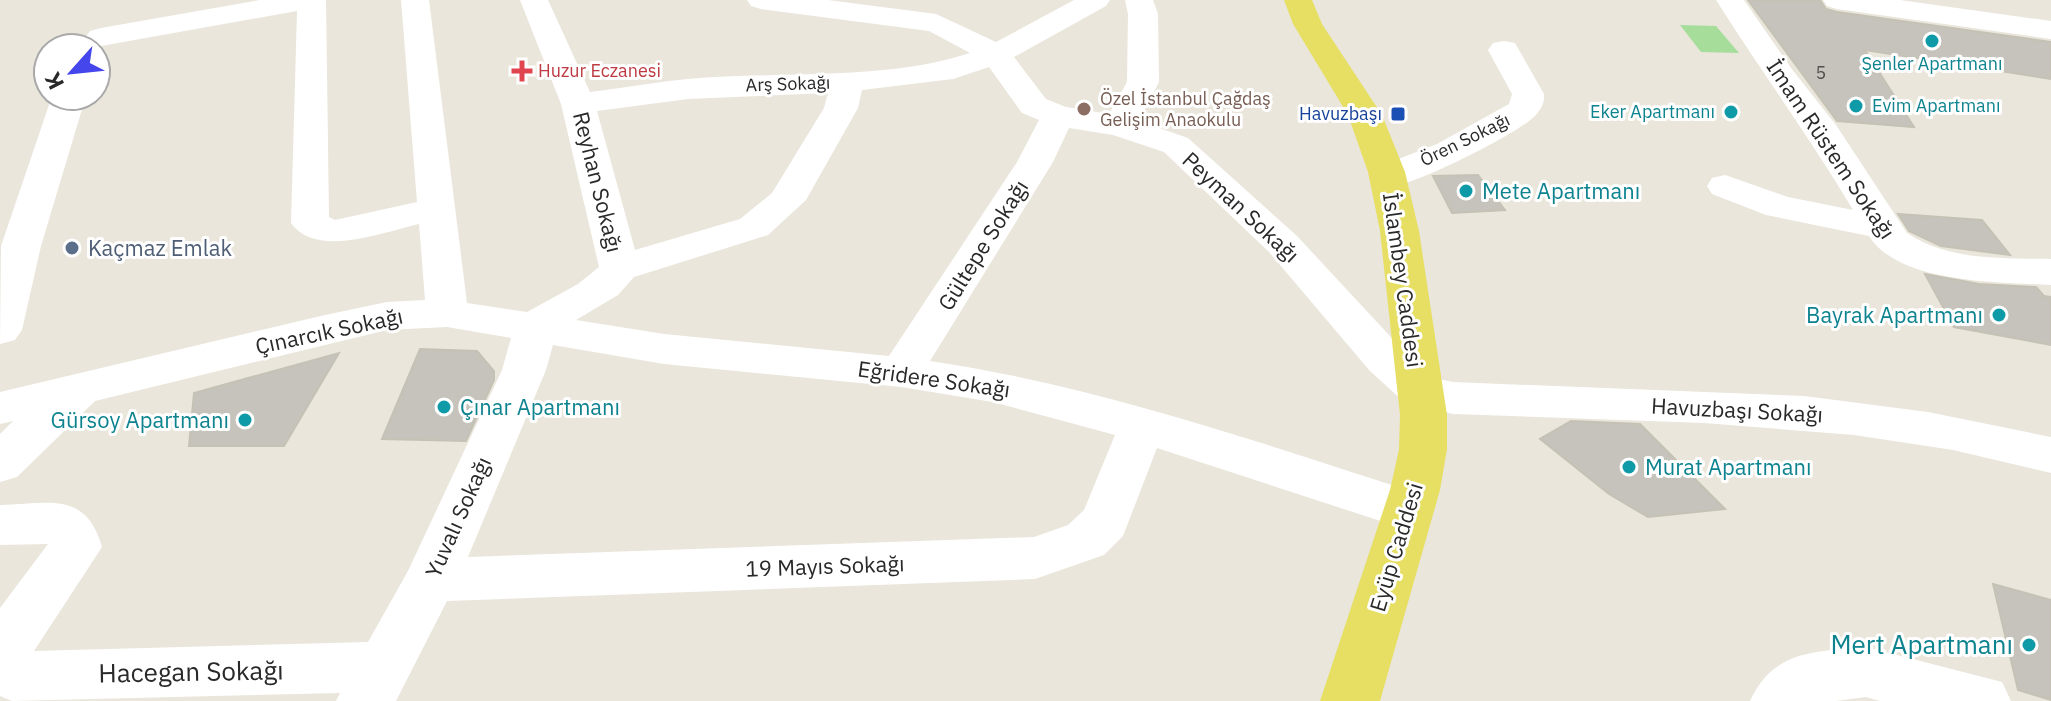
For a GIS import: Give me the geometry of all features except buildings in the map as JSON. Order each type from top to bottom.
[{"type":"main road","name":"İslambey Caddesi","points":[[1298,0],[1309,24],[1365,114],[1388,176],[1406,269],[1420,391]]},
{"type":"main road","name":"Eyüp Caddesi","points":[[1350,701],[1423,455],[1424,422],[1420,391]]},
{"type":"street","points":[[99,32],[113,0]]},
{"type":"street","points":[[112,39],[311,0],[310,223],[331,232],[435,209]]},
{"type":"street","points":[[415,0],[447,313]]},
{"type":"street","name":"Reyhan Sokağı","points":[[534,0],[578,104],[620,268],[608,283],[552,314],[536,327]]},
{"type":"street","name":"Peyman Sokağı","points":[[761,0],[875,13],[907,22],[936,23],[996,54],[1034,106],[1058,116],[1119,126],[1176,145],[1283,244],[1378,352],[1420,391]]},
{"type":"street","points":[[907,22],[940,0]]},
{"type":"street","name":"Arş Sokağı","points":[[578,104],[688,89],[847,82],[953,69],[996,54],[1096,0]]},
{"type":"street","points":[[1119,126],[1143,82],[1143,14],[1139,0]]},
{"type":"street","name":"İmam Rüstem Sokağı","points":[[1730,0],[1780,75],[1824,132],[1901,249],[1929,259],[2051,272]]},
{"type":"street","points":[[1854,1],[2051,30]]},
{"type":"street","name":"Ören Sokağı","points":[[1388,176],[1450,152],[1521,111],[1528,102],[1528,94],[1504,50]]},
{"type":"street","points":[[620,268],[754,227],[787,200],[841,108],[847,82]]},
{"type":"street","points":[[0,330],[20,259],[10,248],[63,112]]},
{"type":"street","name":"Gültepe Sokağı","points":[[901,372],[1035,162],[1058,116]]},
{"type":"street","points":[[1725,186],[1779,207],[1884,227]]},
{"type":"street","name":"Çınarcık Sokağı","points":[[0,408],[340,325],[417,312],[447,313]]},
{"type":"street","name":"Eğridere Sokağı","points":[[447,313],[664,349],[901,372],[993,386],[1142,425],[1408,510]]},
{"type":"street","name":"Yuvalı Sokağı","points":[[374,684],[431,580],[524,370],[536,327]]},
{"type":"street","points":[[3,450],[84,388]]},
{"type":"street","name":"Havuzbaşı Sokağı","points":[[1420,391],[1453,398],[1770,410],[1856,418],[1973,436],[2051,455]]},
{"type":"street","name":"19 Mayıs Sokağı","points":[[431,580],[1035,558],[1086,540],[1105,522],[1142,425]]},
{"type":"street","name":"Hacegan Sokağı","points":[[0,525],[63,524],[72,532],[76,547],[1,657],[0,669],[17,677],[374,684]]},
{"type":"street","points":[[1780,701],[1804,679],[1866,672],[1981,701]]},
{"type":"green space","points":[[1680,25],[1716,26],[1739,53],[1701,52]]},
{"type":"place","name":"Şenler Apartmanı","points":[[1932,41]]},
{"type":"place","name":"Huzur Eczanesi","points":[[522,71]]},
{"type":"place","name":"Evim Apartmanı","points":[[1856,106]]},
{"type":"place","name":"Özel İstanbul Çağdaş Gelişim Anaokulu","points":[[1084,109]]},
{"type":"place","name":"Eker Apartmanı","points":[[1731,112]]},
{"type":"place","name":"Havuzbaşı","points":[[1398,114]]},
{"type":"place","name":"Mete Apartmanı","points":[[1466,191]]},
{"type":"place","name":"Kaçmaz Emlak","points":[[72,248]]},
{"type":"place","name":"Bayrak Apartmanı","points":[[1999,315]]},
{"type":"place","name":"Çınar Apartmanı","points":[[444,407]]},
{"type":"place","name":"Gürsoy Apartmanı","points":[[245,420]]},
{"type":"place","name":"Murat Apartmanı","points":[[1629,467]]},
{"type":"place","name":"Mert Apartmanı","points":[[2029,645]]}]
